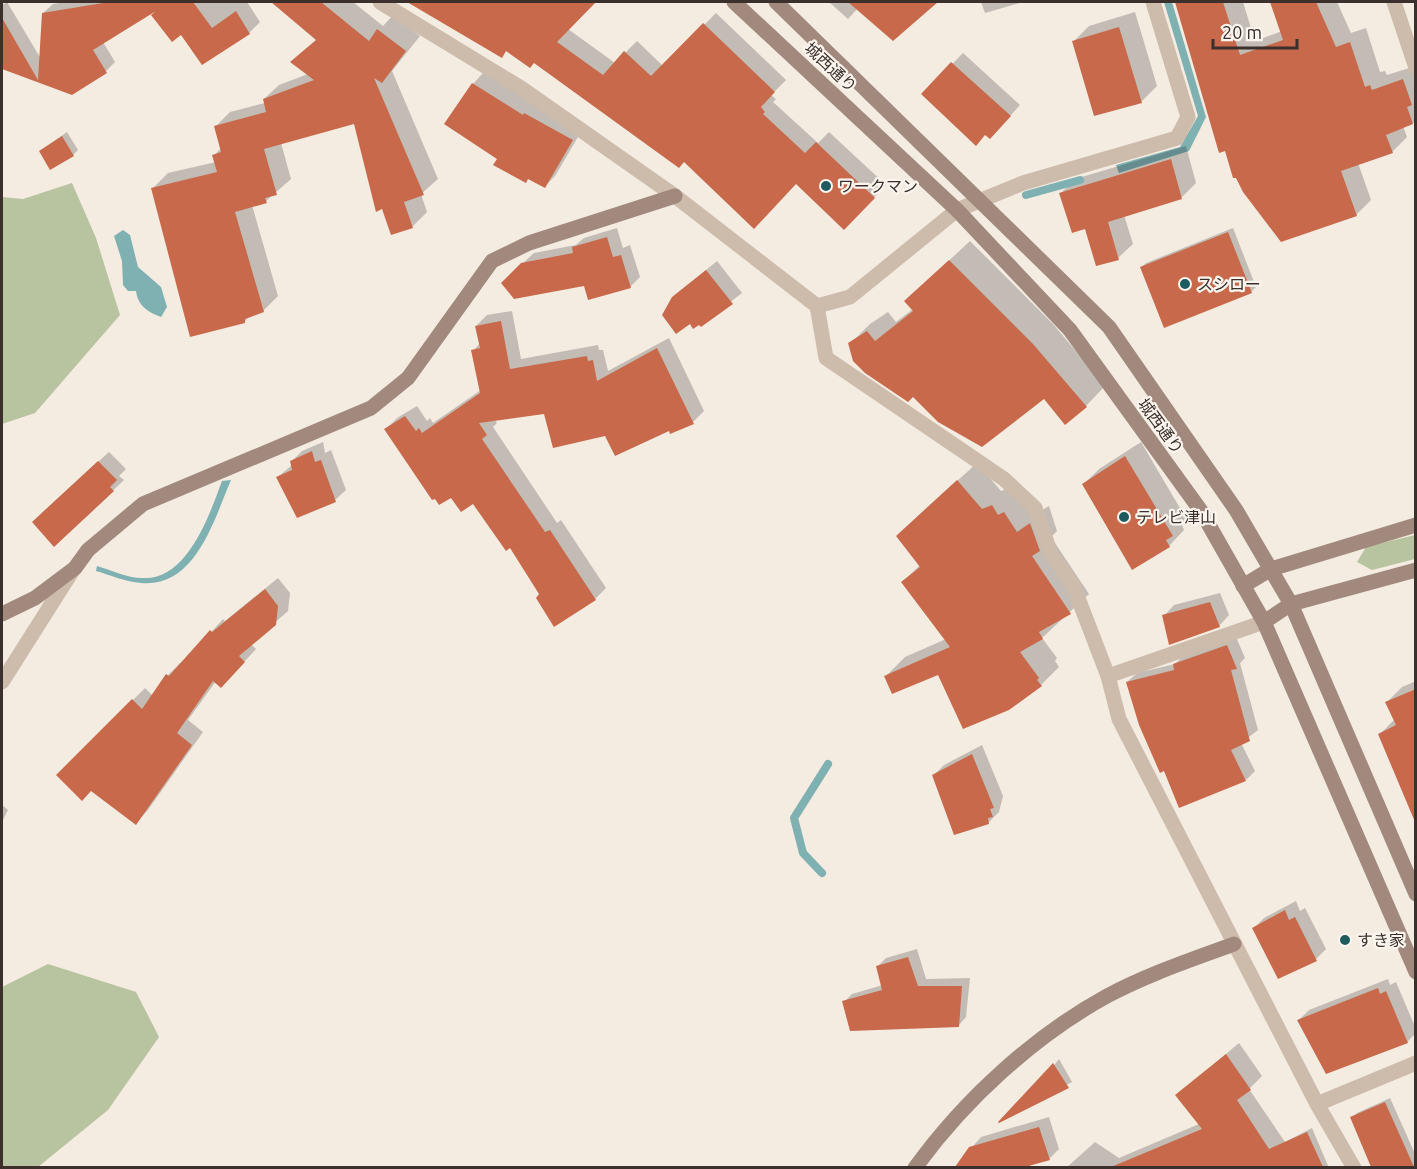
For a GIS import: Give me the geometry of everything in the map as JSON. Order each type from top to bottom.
[{"type":"street","points":[[380,2],[521,88],[675,196],[817,306],[826,358],[1004,479],[1035,508],[1051,554],[1073,585],[1108,676],[1119,719],[1317,1104],[1354,1167]]},
{"type":"street","name":"城西通り","points":[[734,2],[957,210],[1070,330],[1201,511],[1264,622],[1416,972]]},
{"type":"street","name":"城西通り","points":[[776,2],[1109,327],[1236,510],[1291,604],[1416,894]]},
{"type":"street","points":[[817,306],[850,297],[957,210],[1023,183],[1177,138],[1188,117],[1153,2]]},
{"type":"street","points":[[1394,2],[1416,68]]},
{"type":"street","points":[[2,682],[88,550],[143,504],[370,408],[408,378],[492,261],[529,243],[675,196]]},
{"type":"street","points":[[1243,586],[1271,569],[1416,525]]},
{"type":"street","points":[[2,614],[35,598],[75,568]]},
{"type":"street","points":[[1108,676],[1264,622],[1291,604],[1416,570]]},
{"type":"street","points":[[915,1167],[940,1133],[984,1087],[1062,1025],[1107,996],[1234,944]]},
{"type":"street","points":[[1317,1104],[1416,1063]]},
{"type":"green space","points":[[72,183],[96,238],[120,315],[35,413],[2,424],[2,197],[23,199]]},
{"type":"green space","points":[[1415,535],[1415,559],[1372,570],[1357,562],[1366,547]]},
{"type":"green space","points":[[48,964],[136,992],[159,1037],[108,1110],[38,1167],[2,1167],[2,987]]},
{"type":"water","points":[[1164,2],[1172,2],[1206,117],[1189,151],[1119,173],[1116,165],[1180,147],[1198,116]]},
{"type":"water","points":[[123,230],[130,235],[138,267],[161,287],[167,307],[161,317],[144,308],[136,291],[128,291],[123,285],[122,261],[114,236]]},
{"type":"water","points":[[231,480],[210,531],[189,563],[176,574],[160,582],[141,583],[96,571],[97,566],[142,578],[158,576],[172,569],[194,544],[222,481]]},
{"type":"building","points":[[109,2],[193,2],[212,28],[236,11],[250,34],[202,65],[181,35],[172,42],[151,15],[156,11],[93,50],[107,73],[72,95],[2,69],[2,18],[38,80],[42,13]]},
{"type":"building","points":[[271,2],[321,2],[369,41],[377,29],[406,51],[382,83],[374,78],[424,195],[404,202],[413,228],[391,235],[382,209],[376,212],[354,124],[264,149],[277,195],[265,198],[267,203],[235,212],[264,312],[245,319],[245,323],[190,337],[151,188],[217,172],[212,155],[221,152],[214,126],[266,112],[263,99],[314,80],[290,62],[316,40]]},
{"type":"building","points":[[407,2],[596,2],[557,42],[603,75],[624,51],[651,76],[703,23],[775,92],[761,107],[765,112],[763,114],[805,153],[816,142],[875,198],[844,230],[796,184],[754,229],[684,162],[679,168],[534,63],[530,68],[506,51],[502,58]]},
{"type":"building","points":[[848,2],[938,2],[893,41]]},
{"type":"building","points":[[1175,2],[1223,2],[1240,55],[1283,40],[1270,2],[1316,2],[1336,47],[1350,42],[1365,87],[1370,85],[1372,90],[1403,79],[1412,105],[1407,107],[1413,124],[1386,135],[1393,153],[1341,171],[1357,216],[1281,242],[1243,192],[1236,178],[1233,178],[1225,151],[1219,153]]},
{"type":"building","points":[[1119,27],[1142,103],[1094,116],[1072,41]]},
{"type":"building","points":[[951,62],[1011,116],[990,139],[985,135],[976,146],[921,94]]},
{"type":"building","points":[[472,83],[523,115],[524,113],[573,140],[545,188],[528,179],[526,183],[493,165],[497,159],[444,124]]},
{"type":"building","points":[[62,136],[74,156],[50,170],[39,151]]},
{"type":"building","points":[[1171,159],[1182,199],[1108,222],[1119,260],[1096,266],[1085,229],[1072,233],[1059,193]]},
{"type":"building","points":[[1228,232],[1252,293],[1164,328],[1140,267]]},
{"type":"building","points":[[607,237],[613,257],[621,255],[631,288],[588,300],[584,286],[514,299],[501,283],[521,263],[573,253],[572,247]]},
{"type":"building","points":[[949,260],[1033,344],[1087,407],[1065,425],[1044,399],[982,447],[938,422],[913,397],[908,402],[865,373],[853,361],[848,343],[867,331],[875,341],[913,311],[904,301]]},
{"type":"building","points":[[706,270],[733,304],[701,327],[699,325],[693,329],[690,324],[676,334],[662,315],[672,297]]},
{"type":"building","points":[[501,321],[510,369],[587,356],[588,361],[593,360],[597,381],[657,348],[694,424],[670,434],[669,431],[615,456],[605,436],[553,448],[544,414],[479,423],[487,435],[482,439],[545,532],[550,530],[596,600],[554,627],[536,598],[539,594],[510,548],[506,551],[473,504],[461,512],[451,498],[439,505],[435,499],[432,500],[384,429],[405,416],[416,431],[419,428],[422,433],[480,393],[471,350],[480,348],[475,326]]},
{"type":"building","points":[[312,451],[315,462],[321,460],[336,502],[297,518],[276,477],[292,470],[290,461]]},
{"type":"building","points":[[1125,456],[1173,536],[1166,540],[1170,547],[1132,570],[1082,484]]},
{"type":"building","points":[[98,461],[117,480],[110,487],[114,491],[54,547],[32,522]]},
{"type":"building","points":[[957,480],[982,509],[992,505],[998,515],[1004,512],[1017,532],[1030,523],[1040,551],[1032,556],[1071,614],[1039,632],[1043,639],[1020,652],[1039,678],[1037,680],[1042,686],[1009,710],[963,729],[938,675],[892,694],[884,676],[950,647],[901,582],[920,567],[896,536]]},
{"type":"building","points":[[265,589],[278,606],[276,625],[239,656],[245,662],[221,688],[213,681],[177,733],[192,745],[136,825],[91,791],[82,801],[56,775],[132,699],[142,709],[166,674],[169,676],[210,630],[212,632]]},
{"type":"building","points":[[1210,602],[1220,627],[1169,645],[1162,615]]},
{"type":"building","points":[[1227,645],[1237,669],[1231,670],[1250,741],[1231,750],[1246,781],[1179,808],[1164,771],[1160,773],[1139,725],[1126,682],[1174,670],[1173,664]]},
{"type":"building","points":[[1416,689],[1415,822],[1378,734],[1396,725],[1385,702]]},
{"type":"building","points":[[972,754],[994,808],[990,809],[993,817],[988,818],[989,824],[954,835],[932,775]]},
{"type":"building","points":[[1285,910],[1289,920],[1295,917],[1317,961],[1278,979],[1252,928]]},
{"type":"building","points":[[908,957],[918,986],[962,986],[959,1027],[850,1031],[842,1001],[882,990],[876,966]]},
{"type":"building","points":[[1378,988],[1380,994],[1386,991],[1408,1043],[1326,1074],[1297,1020]]},
{"type":"building","points":[[1226,1054],[1251,1090],[1237,1100],[1269,1149],[1307,1132],[1323,1167],[1111,1167],[1202,1129],[1175,1095]]},
{"type":"building","points":[[1053,1063],[1069,1088],[999,1123],[998,1122]]},
{"type":"building","points":[[1385,1102],[1414,1167],[1371,1167],[1350,1117]]},
{"type":"building","points":[[1039,1127],[1050,1160],[1025,1167],[955,1167],[969,1147]]},
{"type":"waterway","points":[[1026,195],[1080,180]]},
{"type":"waterway","points":[[822,873],[803,853],[794,818],[828,764]]},
{"type":"place","name":"ワークマン","points":[[826,186]]},
{"type":"place","name":"スシロー","points":[[1185,284]]},
{"type":"place","name":"テレビ津山","points":[[1124,517]]},
{"type":"place","name":"すき家","points":[[1345,940]]}]
